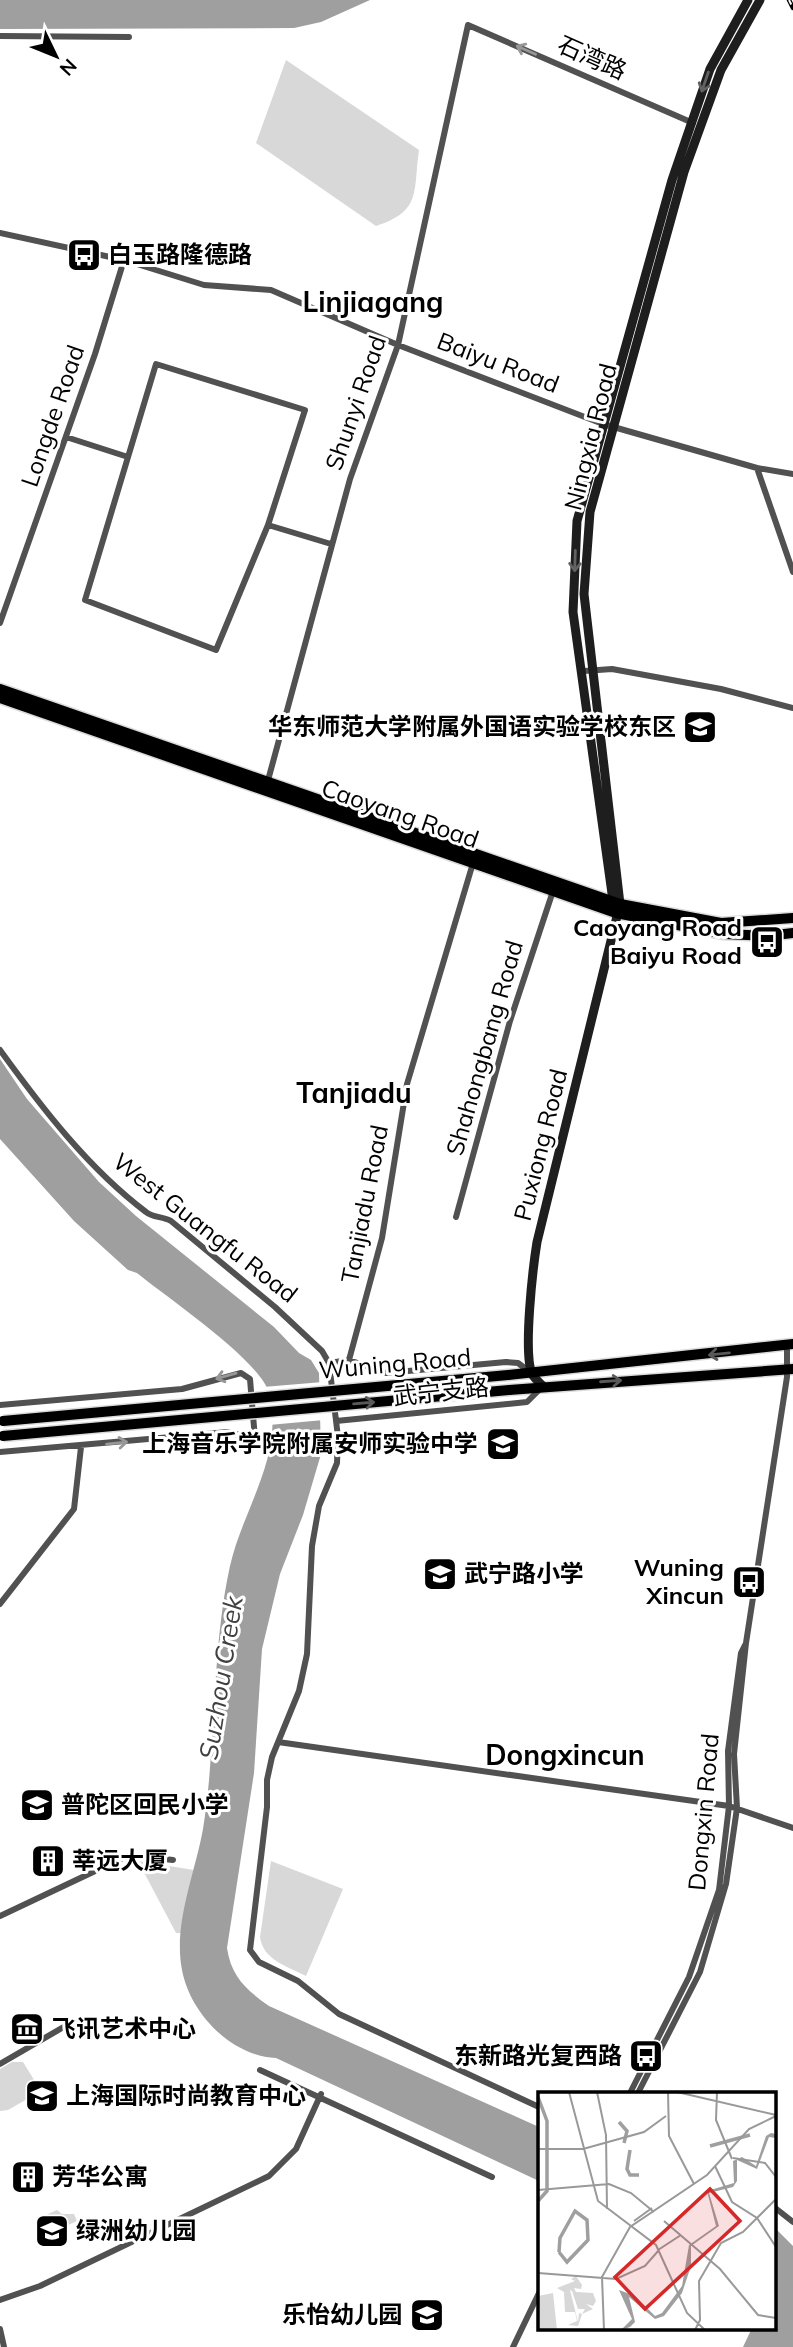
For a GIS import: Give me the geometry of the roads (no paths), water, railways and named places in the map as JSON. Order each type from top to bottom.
[{"type":"main road","name":"Ningxia Road","points":[[616,906],[588,670],[584,594],[590,512],[607,425],[660,253],[710,69],[748,0]]},
{"type":"main road","name":"Ningxia Road","points":[[696,124],[720,70],[760,0]]},
{"type":"main road","name":"Caoyang Road","points":[[0,689],[267,786],[616,906],[721,923],[793,918]]},
{"type":"main road","name":"Caoyang Road","points":[[0,698],[267,786]]},
{"type":"main road","name":"Caoyang Road","points":[[474,858],[553,891],[724,934],[767,936],[793,933]]},
{"type":"main road","name":"Puxiong Road","points":[[532,1373],[530,1298],[537,1241],[613,935],[616,906]]},
{"type":"main road","name":"Wuning Road","points":[[1,1421],[532,1373],[790,1345]]},
{"type":"main road","name":"Wuning Road","points":[[2,1436],[543,1386],[790,1369]]},
{"type":"main road","points":[[532,1373],[543,1386]]},
{"type":"street","name":"石湾路","points":[[468,25],[696,124]]},
{"type":"street","name":"Shunyi Road","points":[[267,786],[350,479],[398,345],[468,25]]},
{"type":"street","points":[[0,36],[129,37]]},
{"type":"street","name":"Baiyu Road","points":[[0,233],[124,260],[204,285],[271,290],[398,345],[607,425],[757,468],[793,474]]},
{"type":"street","name":"Longde Road","points":[[0,623],[66,437],[124,260]]},
{"type":"street","points":[[156,364],[305,410],[268,525],[216,650],[85,600],[156,364]]},
{"type":"street","points":[[66,437],[128,457]]},
{"type":"street","points":[[757,468],[793,572]]},
{"type":"street","points":[[268,525],[331,544]]},
{"type":"street","points":[[588,670],[611,669],[721,689],[793,708]]},
{"type":"street","name":"Tanjiadu Road","points":[[349,1360],[382,1238],[407,1084],[474,858]]},
{"type":"street","name":"Shahongbang Road","points":[[456,1217],[509,1021],[553,891]]},
{"type":"street","name":"West Guangfu Road","points":[[0,1050],[48,1115],[106,1176],[149,1214],[171,1221],[275,1307],[316,1345],[329,1363]]},
{"type":"street","name":"Dongxin Road","points":[[639,2092],[684,2006],[708,1949],[726,1884],[737,1808],[734,1754],[746,1643],[790,1369],[790,1345]]},
{"type":"street","points":[[532,1373],[518,1363],[506,1362],[382,1373],[349,1360],[329,1363],[338,1458],[330,1485],[319,1506],[312,1546],[307,1654],[299,1691],[278,1742],[267,1780],[267,1807],[249,1943],[254,1956],[265,1966],[298,1981],[339,2014],[538,2107]]},
{"type":"street","points":[[0,1405],[182,1389],[233,1373],[245,1374],[250,1379],[255,1439],[228,1432],[82,1447],[0,1452]]},
{"type":"street","name":"武宁支路","points":[[336,1421],[527,1402],[543,1386]]},
{"type":"street","points":[[0,1604],[74,1509],[82,1447]]},
{"type":"street","name":"Dongxin Road","points":[[631,2092],[677,2006],[710,1924],[719,1890],[729,1806],[728,1751],[741,1653],[746,1643]]},
{"type":"street","points":[[278,1742],[729,1806],[793,1828]]},
{"type":"street","points":[[0,1916],[129,1855],[173,1860]]},
{"type":"street","points":[[0,2064],[67,2025]]},
{"type":"street","points":[[260,2070],[492,2177]]},
{"type":"street","points":[[0,2300],[40,2287],[269,2176],[296,2149],[321,2096]]},
{"type":"street","points":[[776,2209],[793,2222]]},
{"type":"street","points":[[513,2347],[538,2295]]},
{"type":"street","points":[[0,2329],[4,2347]]},
{"type":"water","points":[[0,0],[370,0],[321,22],[294,28],[0,29]]},
{"type":"water","name":"Suzhou Creek","points":[[0,1059],[27,1099],[99,1182],[136,1216],[274,1327],[299,1353],[311,1360],[319,1373],[321,1454],[303,1515],[280,1574],[262,1649],[254,1773],[227,1948],[229,1958],[236,1974],[247,1988],[269,2006],[538,2127],[538,2181],[276,2058],[243,2049],[215,2029],[194,2002],[182,1970],[180,1935],[203,1829],[224,1598],[236,1544],[267,1460],[272,1416],[269,1393],[249,1364],[231,1347],[137,1273],[128,1270],[74,1221],[0,1139]]},
{"type":"water","points":[[776,2229],[793,2246],[793,2347],[743,2347],[751,2330],[776,2330]]},
{"type":"railway","points":[[789,0],[793,8]]},
{"type":"place","name":"白玉路隆德路","points":[[84,255]]},
{"type":"place","name":"华东师范大学附属外国语实验学校东区","points":[[700,727]]},
{"type":"place","name":"Caoyang Road Baiyu Road","points":[[767,942]]},
{"type":"place","name":"上海音乐学院附属安师实验中学","points":[[503,1444]]},
{"type":"place","name":"武宁路小学","points":[[440,1574]]},
{"type":"place","name":"Wuning Xincun","points":[[749,1582]]},
{"type":"place","name":"普陀区回民小学","points":[[37,1805]]},
{"type":"place","name":"莘远大厦","points":[[48,1861]]},
{"type":"place","name":"飞讯艺术中心","points":[[27,2029]]},
{"type":"place","name":"东新路光复西路","points":[[646,2056]]},
{"type":"place","name":"上海国际时尚教育中心","points":[[42,2096]]},
{"type":"place","name":"芳华公寓","points":[[28,2177]]},
{"type":"place","name":"绿洲幼儿园","points":[[52,2231]]},
{"type":"place","name":"乐怡幼儿园","points":[[427,2315]]},
{"type":"district","name":"Linjiagang","points":[[373,302]]},
{"type":"district","name":"Tanjiadu","points":[[354,1093]]},
{"type":"district","name":"Dongxincun","points":[[565,1755]]}]
